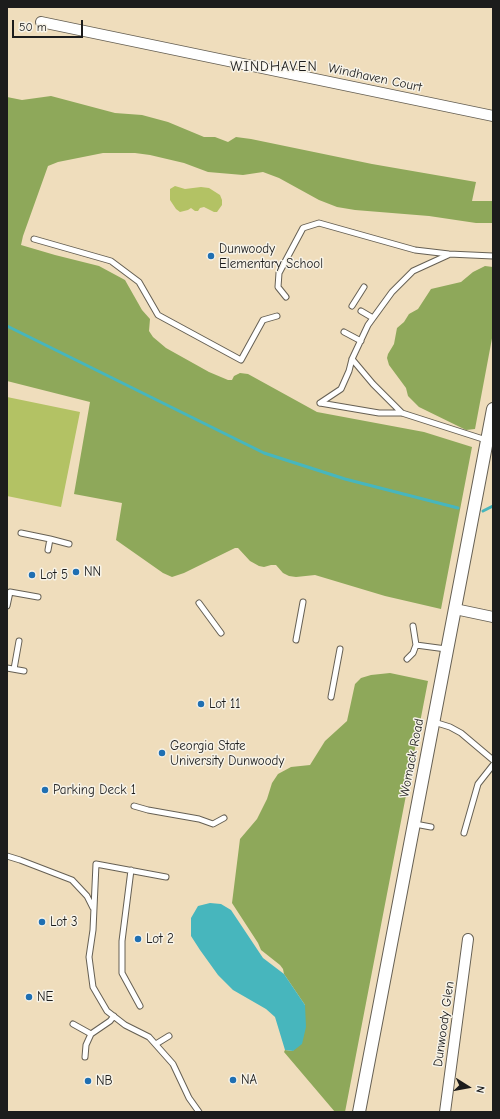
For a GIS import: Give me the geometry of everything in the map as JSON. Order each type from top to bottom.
[{"type":"street","name":"Windhaven Court","points":[[41,22],[493,116]]},
{"type":"street","name":"Womack Road","points":[[359,1112],[493,409]]},
{"type":"street","points":[[455,609],[493,617]]},
{"type":"street","name":"Dunwoody Glen","points":[[445,1112],[468,939]]},
{"type":"lane","points":[[286,298],[278,287],[279,274],[303,228],[319,222],[415,250],[449,254],[493,256]]},
{"type":"lane","points":[[34,239],[111,261],[139,282],[158,315],[241,360],[263,320],[277,316]]},
{"type":"lane","points":[[449,254],[413,271],[392,292],[373,318],[352,359],[349,371],[341,389],[320,403],[372,412],[402,413],[487,441]]},
{"type":"lane","points":[[352,306],[364,287]]},
{"type":"lane","points":[[361,311],[373,318]]},
{"type":"lane","points":[[344,332],[361,341]]},
{"type":"lane","points":[[352,359],[373,384],[402,413]]},
{"type":"lane","points":[[20,533],[69,544]]},
{"type":"lane","points":[[48,550],[50,539]]},
{"type":"lane","points":[[7,606],[10,592],[38,597]]},
{"type":"lane","points":[[296,640],[303,602]]},
{"type":"lane","points":[[199,603],[221,633]]},
{"type":"lane","points":[[407,659],[416,645],[413,626]]},
{"type":"lane","points":[[14,669],[19,641]]},
{"type":"lane","points":[[416,645],[447,649]]},
{"type":"lane","points":[[331,697],[340,648]]},
{"type":"lane","points":[[7,668],[24,671]]},
{"type":"lane","points":[[433,722],[450,727],[464,735],[493,760]]},
{"type":"lane","points":[[464,832],[478,784],[493,764]]},
{"type":"lane","points":[[134,806],[213,824],[224,818]]},
{"type":"lane","points":[[414,824],[431,827]]},
{"type":"lane","points":[[7,856],[72,880],[87,896],[93,909]]},
{"type":"lane","points":[[166,877],[96,864],[89,957],[93,987],[107,1011],[125,1025],[149,1037],[173,1064],[189,1098],[199,1112]]},
{"type":"lane","points":[[131,870],[122,941],[122,973],[140,1006]]},
{"type":"lane","points":[[85,1057],[86,1045],[91,1034],[110,1022],[114,1016]]},
{"type":"lane","points":[[73,1024],[91,1034]]},
{"type":"lane","points":[[156,1044],[169,1036]]},
{"type":"green space","points":[[51,96],[115,113],[142,115],[168,122],[204,137],[215,137],[228,142],[236,137],[251,139],[372,164],[476,182],[472,201],[493,201],[493,223],[476,223],[429,216],[355,210],[337,207],[319,200],[279,178],[263,172],[243,175],[208,172],[184,163],[150,155],[135,153],[103,153],[58,162],[48,166],[21,245],[99,266],[125,280],[142,310],[150,319],[149,331],[153,337],[166,348],[209,372],[228,380],[232,380],[234,376],[240,373],[248,374],[317,412],[424,432],[472,447],[441,609],[385,596],[315,575],[296,577],[289,576],[283,573],[276,565],[264,567],[259,566],[250,561],[238,548],[235,548],[184,573],[172,577],[163,573],[116,540],[122,503],[74,494],[90,402],[7,381],[7,97],[22,100]]},
{"type":"green space","points":[[175,186],[185,189],[201,187],[209,188],[220,195],[222,205],[217,212],[204,207],[200,208],[198,211],[191,208],[180,212],[170,200],[170,189]]},
{"type":"green space","points":[[485,266],[493,267],[493,333],[475,429],[466,430],[419,407],[408,396],[406,388],[389,365],[387,358],[394,344],[397,328],[404,322],[409,314],[418,309],[431,289],[461,282],[473,272]]},
{"type":"green space","points":[[7,397],[80,412],[61,507],[7,496]]},
{"type":"green space","points":[[390,673],[428,681],[345,1112],[335,1112],[284,1052],[285,1050],[293,1051],[305,1005],[284,974],[280,965],[261,950],[232,903],[240,839],[257,819],[267,799],[272,783],[278,774],[291,767],[310,765],[325,741],[347,721],[355,684],[361,678],[371,675]]},
{"type":"water","points":[[210,903],[221,904],[231,910],[263,958],[284,974],[305,1005],[306,1027],[302,1044],[293,1051],[285,1050],[275,1017],[266,1009],[233,990],[218,975],[191,936],[191,918],[198,906]]},
{"type":"waterway","points":[[7,326],[264,453],[345,479],[458,508]]},
{"type":"waterway","points":[[483,511],[493,506]]},
{"type":"place","name":"Dunwoody Elementary School","points":[[211,256]]},
{"type":"place","name":"NN","points":[[76,572]]},
{"type":"place","name":"Lot 5","points":[[32,575]]},
{"type":"place","name":"Lot 11","points":[[201,704]]},
{"type":"place","name":"Georgia State University Dunwoody","points":[[162,753]]},
{"type":"place","name":"Parking Deck 1","points":[[45,790]]},
{"type":"place","name":"Lot 3","points":[[42,922]]},
{"type":"place","name":"Lot 2","points":[[138,939]]},
{"type":"place","name":"NE","points":[[29,997]]},
{"type":"place","name":"NA","points":[[233,1080]]},
{"type":"place","name":"NB","points":[[88,1081]]},
{"type":"district","name":"WINDHAVEN","points":[[274,67]]}]
